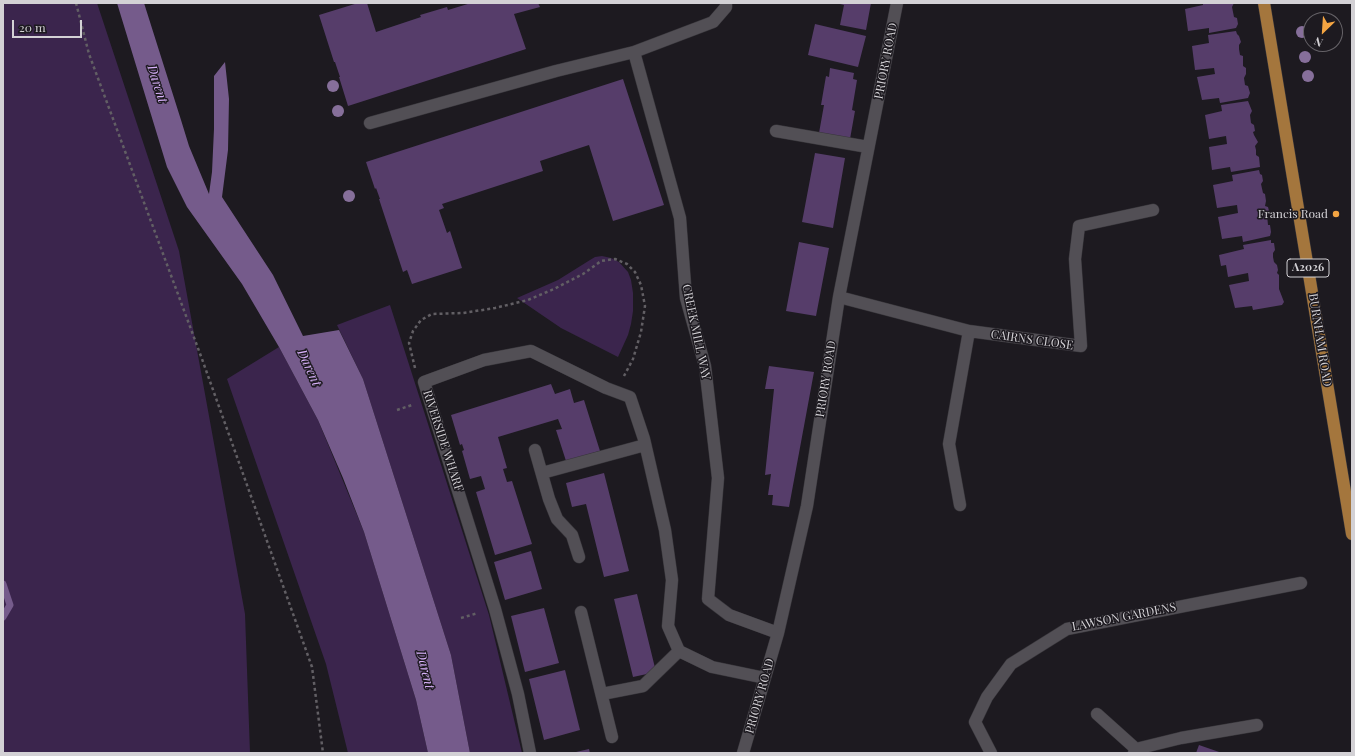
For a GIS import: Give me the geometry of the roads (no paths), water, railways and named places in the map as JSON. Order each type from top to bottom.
[{"type":"main road","name":"BURNHAM ROAD","points":[[1264,3],[1352,534]]},
{"type":"street","points":[[370,123],[556,71],[634,52],[714,22],[726,7],[726,3]]},
{"type":"street","name":"PRIORY ROAD","points":[[743,753],[778,632],[807,506],[839,297],[897,3]]},
{"type":"street","name":"CREEK MILL WAY","points":[[634,52],[680,218],[686,298],[705,366],[718,478],[708,599],[729,615],[778,632]]},
{"type":"street","points":[[776,131],[868,147]]},
{"type":"street","name":"CAIRNS CLOSE","points":[[839,297],[969,331],[1080,346],[1075,259],[1079,226],[1153,210]]},
{"type":"street","points":[[960,505],[949,444],[969,331]]},
{"type":"street","name":"RIVERSIDE WHARF","points":[[530,753],[518,694],[496,608],[424,382],[484,360],[531,351],[606,388],[630,397],[645,445],[665,530],[672,580],[668,626],[679,651]]},
{"type":"street","points":[[542,473],[645,445]]},
{"type":"street","points":[[535,450],[549,499],[557,519],[572,535],[579,557]]},
{"type":"street","name":"LAWSON GARDENS","points":[[991,753],[975,722],[987,697],[1011,664],[1067,628],[1300,583]]},
{"type":"street","points":[[581,612],[612,737]]},
{"type":"street","points":[[602,694],[643,686],[679,651],[712,667],[765,678]]},
{"type":"street","points":[[1097,714],[1135,751],[1181,738],[1256,725]]},
{"type":"water","name":"Darent","points":[[117,3],[144,3],[189,146],[209,194],[212,172],[214,129],[214,76],[225,62],[229,99],[228,150],[222,197],[273,275],[303,336],[339,330],[363,379],[451,655],[470,753],[428,753],[416,700],[364,532],[343,478],[318,420],[279,347],[242,284],[187,207],[167,167]]},
{"type":"waterway","points":[[3,584],[10,605],[3,617]]},
{"type":"place","name":"Francis Road","points":[[1336,214]]}]
